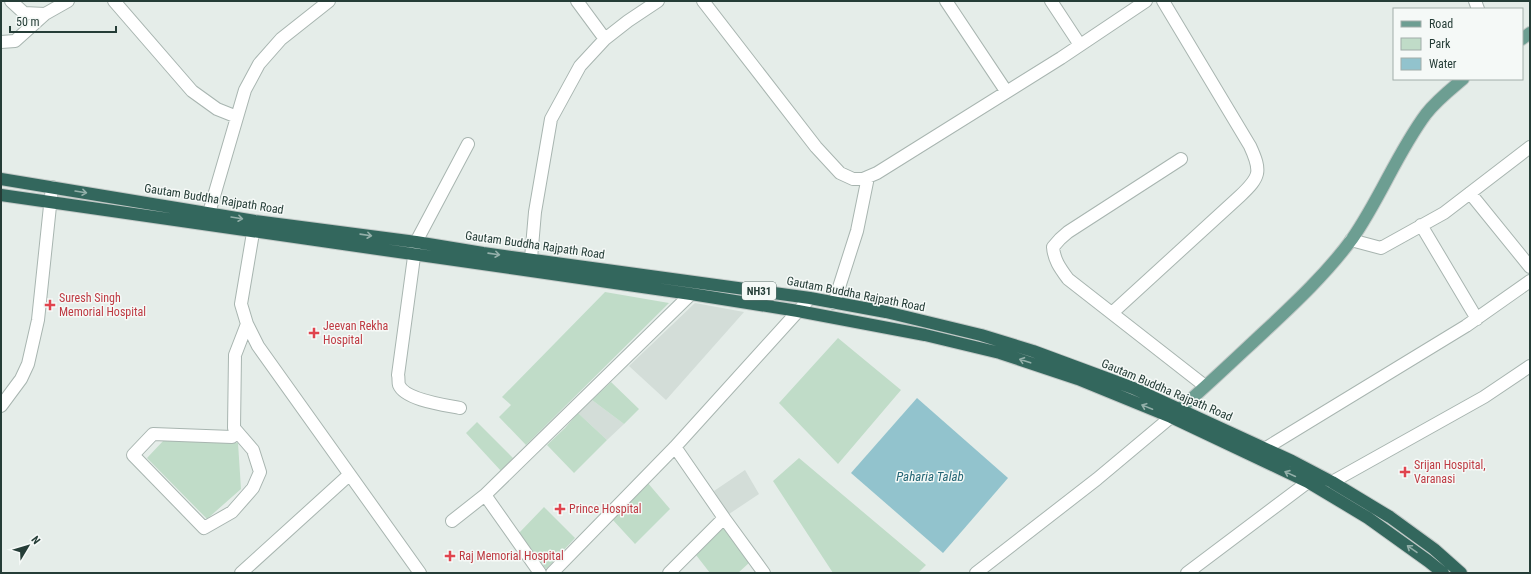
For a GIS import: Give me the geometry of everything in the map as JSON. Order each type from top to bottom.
[{"type":"highway","name":"Gautam Buddha Rajpath Road","points":[[1,179],[210,213],[254,226],[416,242],[810,298],[894,314],[981,335],[1033,351],[1133,388],[1175,413],[1266,448],[1332,482],[1390,517],[1434,549],[1461,573]]},
{"type":"highway","name":"NH31","points":[[1,195],[254,226],[415,255],[691,294],[925,335],[1000,353],[1175,413],[1308,482],[1368,518],[1443,573]]},
{"type":"main road","points":[[1175,413],[1299,300],[1327,269],[1351,240],[1369,213],[1411,137],[1426,114],[1442,96],[1462,80]]},
{"type":"street","points":[[11,1],[24,13],[45,14]]},
{"type":"street","points":[[1,42],[15,41],[45,14],[68,1]]},
{"type":"street","points":[[114,1],[192,91],[216,109],[237,117]]},
{"type":"street","points":[[210,213],[245,90],[259,64],[281,39],[329,1]]},
{"type":"street","points":[[576,1],[605,39]]},
{"type":"street","points":[[529,272],[535,212],[552,119],[580,66],[605,39],[628,21],[658,1]]},
{"type":"street","points":[[703,1],[811,141],[840,173],[853,179],[863,179],[877,173],[1080,45],[1146,1]]},
{"type":"street","points":[[946,1],[1006,91]]},
{"type":"street","points":[[1051,1],[1080,45]]},
{"type":"street","points":[[1112,313],[1240,196],[1257,178],[1258,170],[1256,159],[1250,146],[1163,1]]},
{"type":"street","points":[[460,408],[412,396],[406,393],[399,384],[398,375],[416,242],[468,144]]},
{"type":"street","points":[[1351,240],[1381,248],[1444,213],[1530,147]]},
{"type":"street","points":[[1181,159],[1068,232],[1053,247],[1054,256],[1060,268],[1068,278],[1205,386]]},
{"type":"street","points":[[834,303],[857,231],[868,176]]},
{"type":"street","points":[[1,406],[21,380],[28,364],[38,320],[52,187]]},
{"type":"street","points":[[1470,193],[1530,267]]},
{"type":"street","points":[[1421,225],[1477,319]]},
{"type":"street","points":[[254,226],[241,304],[247,324],[258,346],[420,573]]},
{"type":"street","points":[[1266,448],[1477,319],[1530,281]]},
{"type":"street","points":[[452,521],[485,495],[691,294]]},
{"type":"street","points":[[552,573],[675,447],[810,298]]},
{"type":"street","points":[[237,432],[232,437],[153,434],[133,455],[204,528],[232,512],[253,488],[260,472],[253,450],[234,428],[235,355],[247,324]]},
{"type":"street","points":[[1332,482],[1478,400],[1530,366]]},
{"type":"street","points":[[976,573],[1097,478],[1175,413]]},
{"type":"street","points":[[675,447],[764,573]]},
{"type":"street","points":[[241,573],[349,475]]},
{"type":"street","points":[[1187,573],[1308,482]]},
{"type":"street","points":[[485,495],[540,573]]},
{"type":"street","points":[[669,573],[724,518]]},
{"type":"shaded area","points":[[695,303],[744,312],[666,400],[629,366]]},
{"type":"shaded area","points":[[592,400],[624,424],[607,440],[578,413]]},
{"type":"shaded area","points":[[745,470],[759,494],[729,514],[714,491]]},
{"type":"green space","points":[[605,292],[669,303],[526,445],[499,417],[511,405],[502,397]]},
{"type":"green space","points":[[838,338],[901,390],[838,464],[779,403]]},
{"type":"green space","points":[[611,382],[639,409],[624,424],[592,400]]},
{"type":"green space","points":[[578,413],[607,440],[574,473],[547,445]]},
{"type":"green space","points":[[477,422],[513,458],[501,471],[466,433]]},
{"type":"green space","points":[[164,440],[238,443],[241,489],[207,519],[147,458]]},
{"type":"green space","points":[[799,458],[926,565],[918,573],[833,573],[773,481]]},
{"type":"green space","points":[[647,482],[670,509],[635,544],[612,519]]},
{"type":"green space","points":[[544,507],[575,538],[546,569],[519,533]]},
{"type":"green space","points":[[724,527],[750,562],[738,573],[710,573],[696,555]]},
{"type":"water","name":"Paharia Talab","points":[[917,398],[1008,478],[943,553],[851,473]]},
{"type":"place","name":"Suresh Singh Memorial Hospital","points":[[50,305]]},
{"type":"place","name":"Jeevan Rekha Hospital","points":[[314,333]]},
{"type":"place","name":"Srijan Hospital, Varanasi","points":[[1405,472]]},
{"type":"place","name":"Prince Hospital","points":[[560,509]]},
{"type":"place","name":"Raj Memorial Hospital","points":[[450,556]]}]
